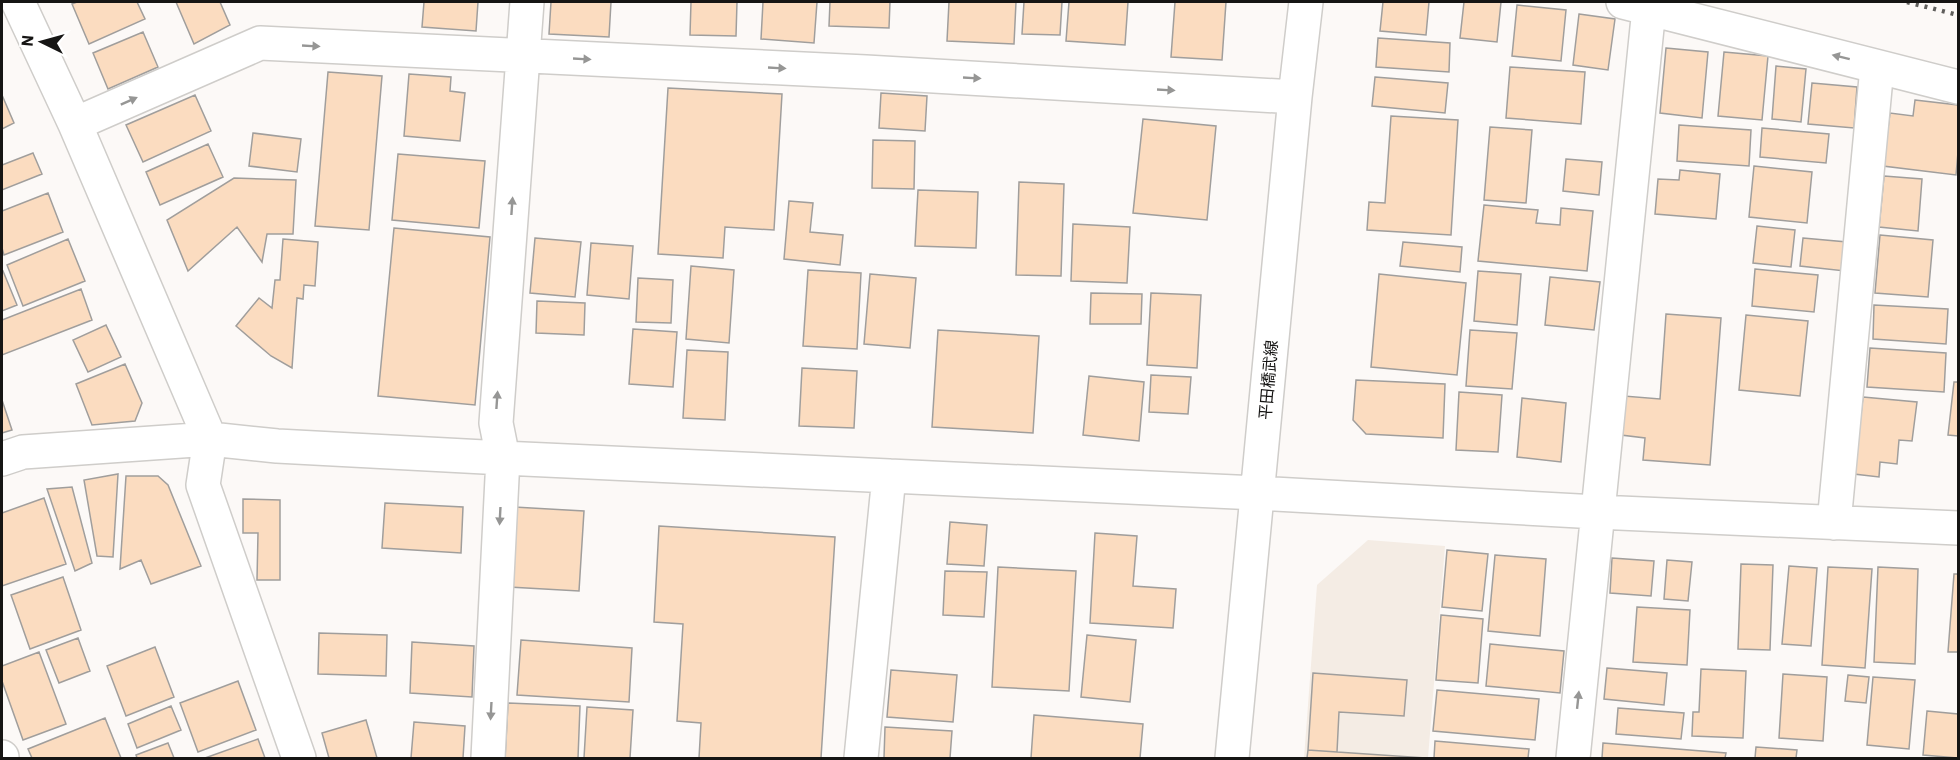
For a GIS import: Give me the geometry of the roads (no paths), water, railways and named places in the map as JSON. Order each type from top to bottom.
[{"type":"street","points":[[18,2],[75,124],[210,439],[203,485],[299,759]]},
{"type":"street","points":[[488,759],[503,458],[495,423],[527,2]]},
{"type":"street","name":"平田橋武線","points":[[1232,759],[1306,2]]},
{"type":"street","points":[[1573,759],[1597,512],[1636,5],[1959,87]]},
{"type":"street","points":[[75,124],[260,43],[878,73],[1295,97]]},
{"type":"street","points":[[1834,523],[1877,67]]},
{"type":"street","points":[[2,459],[23,452],[210,439],[288,446],[503,458],[1959,528]]},
{"type":"street","points":[[861,759],[889,476]]},
{"type":"railway","points":[[1907,2],[1958,15]]}]
